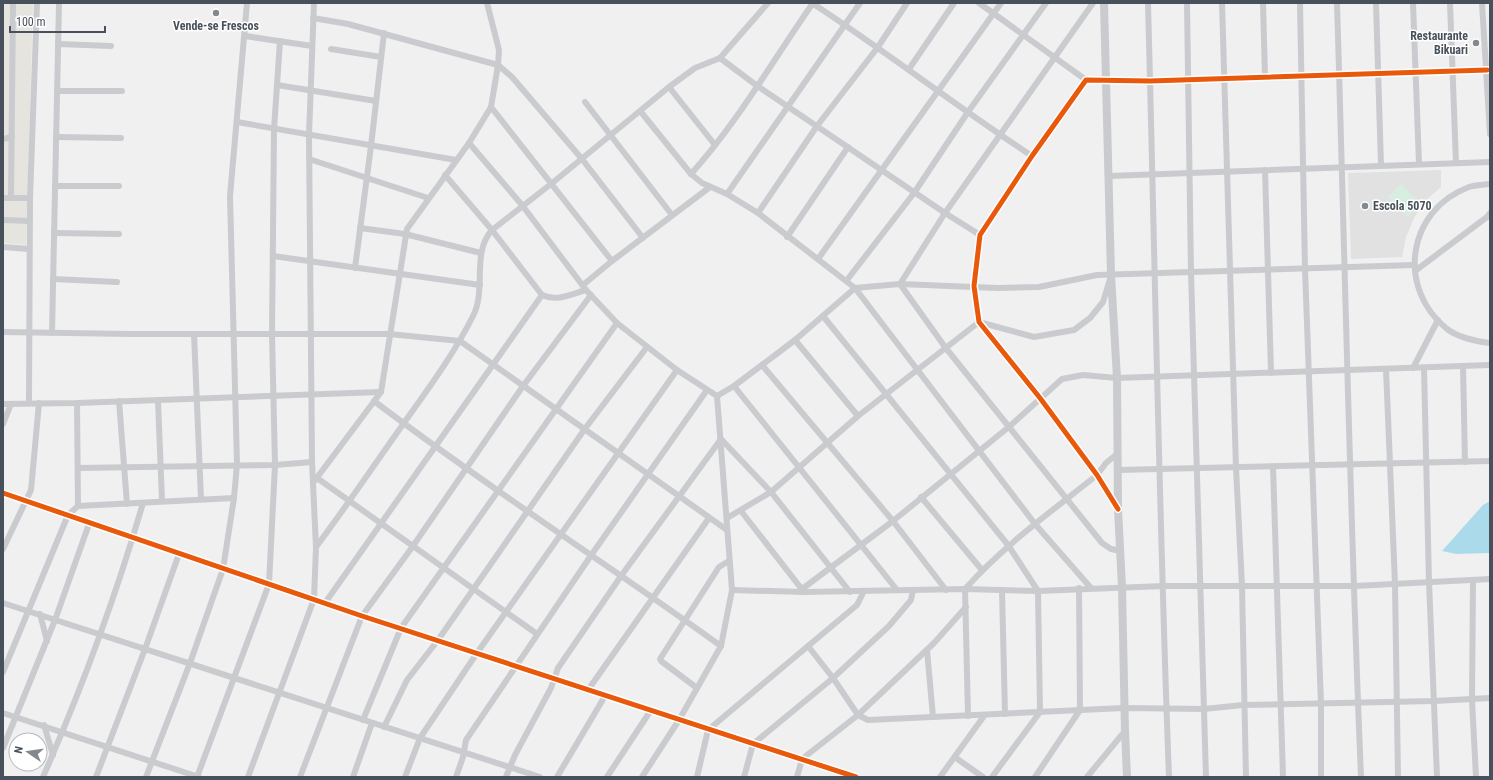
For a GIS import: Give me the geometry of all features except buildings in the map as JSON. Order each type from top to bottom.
[{"type":"street","points":[[11,198],[13,3]]},
{"type":"street","points":[[29,403],[29,221],[37,3]]},
{"type":"street","points":[[52,333],[59,3]]},
{"type":"street","points":[[146,777],[190,663],[223,569],[234,498],[237,464],[236,397],[232,334],[230,196],[247,3]]},
{"type":"street","points":[[248,777],[281,692],[314,600],[316,548],[315,481],[312,462],[309,135],[314,3]]},
{"type":"street","points":[[315,481],[381,392],[398,274],[405,234],[408,226],[469,143],[491,107],[498,65],[497,38],[487,3]]},
{"type":"street","points":[[316,548],[404,424],[460,340],[474,315],[479,300],[481,253],[485,237],[522,205],[552,184],[610,135],[641,112],[669,87],[695,68],[720,58],[768,3]]},
{"type":"street","points":[[692,174],[714,145],[812,3],[878,47],[999,135],[1032,156]]},
{"type":"street","points":[[727,194],[860,3]]},
{"type":"street","points":[[758,214],[817,126],[878,47],[907,3]]},
{"type":"street","points":[[909,70],[954,3]]},
{"type":"street","points":[[979,3],[1086,80],[1150,81],[1487,70]]},
{"type":"street","points":[[818,259],[937,90],[1001,3]]},
{"type":"street","points":[[847,280],[914,193],[968,112],[1046,3]]},
{"type":"street","points":[[900,284],[945,214],[999,135],[1093,3]]},
{"type":"street","points":[[1104,3],[1111,275],[1117,378],[1118,509],[1121,551],[1127,777]]},
{"type":"street","points":[[1148,3],[1153,176],[1153,274],[1169,777]]},
{"type":"street","points":[[1187,3],[1191,272],[1206,777]]},
{"type":"street","points":[[1222,3],[1236,468],[1242,586],[1243,705],[1246,777]]},
{"type":"street","points":[[1263,3],[1265,77]]},
{"type":"street","points":[[1300,3],[1305,269],[1311,466],[1321,704],[1321,777]]},
{"type":"street","points":[[1337,3],[1346,370],[1351,464],[1361,777]]},
{"type":"street","points":[[1376,3],[1381,165]]},
{"type":"street","points":[[1413,3],[1419,164]]},
{"type":"street","points":[[1450,3],[1454,71],[1456,163]]},
{"type":"street","points":[[1482,3],[1490,134]]},
{"type":"street","points":[[313,18],[348,24],[384,33],[498,65],[512,77],[582,159],[643,238]]},
{"type":"street","points":[[354,268],[371,146],[384,33]]},
{"type":"street","points":[[245,36],[312,46]]},
{"type":"street","points":[[3,713],[108,746],[198,777],[270,584],[275,465],[272,335],[274,129],[280,41]]},
{"type":"street","points":[[58,44],[111,46]]},
{"type":"street","points":[[331,49],[381,57]]},
{"type":"street","points":[[720,58],[756,85],[914,193],[980,235]]},
{"type":"street","points":[[1086,80],[1032,156],[980,235],[974,286],[979,322],[1040,398],[1097,475],[1118,509]]},
{"type":"street","points":[[277,85],[310,92],[376,101]]},
{"type":"street","points":[[669,87],[714,145]]},
{"type":"street","points":[[57,92],[122,91]]},
{"type":"street","points":[[585,102],[672,215]]},
{"type":"street","points":[[491,107],[612,261]]},
{"type":"street","points":[[641,112],[692,174],[702,183],[727,194],[758,214],[787,237],[847,280],[855,288],[1035,524],[1091,588]]},
{"type":"street","points":[[237,122],[456,160]]},
{"type":"street","points":[[3,139],[12,137]]},
{"type":"street","points":[[56,138],[121,138]]},
{"type":"street","points":[[469,143],[522,205],[591,296],[617,323],[676,370],[717,396]]},
{"type":"street","points":[[787,237],[848,147]]},
{"type":"street","points":[[309,159],[428,198]]},
{"type":"street","points":[[1109,176],[1153,176],[1381,165],[1490,162]]},
{"type":"street","points":[[1265,170],[1271,373]]},
{"type":"street","points":[[445,175],[492,230],[542,295],[549,299],[558,299],[585,288],[612,261],[710,187]]},
{"type":"street","points":[[1490,184],[1470,187],[1447,198],[1429,217],[1418,240],[1414,268],[1418,290],[1430,312],[1448,330],[1471,341],[1490,343]]},
{"type":"street","points":[[55,186],[119,186]]},
{"type":"street","points":[[3,198],[30,198]]},
{"type":"street","points":[[717,396],[734,386],[795,340],[855,288],[900,284],[998,288],[1039,287],[1086,277],[1111,275],[1344,268],[1414,268],[1487,217],[1490,213]]},
{"type":"street","points":[[3,220],[29,221]]},
{"type":"street","points":[[360,228],[405,234],[481,253]]},
{"type":"street","points":[[54,233],[120,234]]},
{"type":"street","points":[[3,247],[29,249]]},
{"type":"street","points":[[273,256],[480,285]]},
{"type":"street","points":[[979,322],[1034,337],[1074,330],[1090,318],[1103,302],[1111,275]]},
{"type":"street","points":[[53,279],[117,282]]},
{"type":"street","points":[[900,284],[946,347],[1102,543],[1111,549],[1121,551]]},
{"type":"street","points":[[325,603],[542,295]]},
{"type":"street","points":[[300,777],[362,616],[413,546],[523,386],[591,296]]},
{"type":"street","points":[[823,316],[1008,545],[1038,591],[1040,712],[992,777]]},
{"type":"street","points":[[1413,368],[1438,320]]},
{"type":"street","points":[[727,518],[772,492],[858,416],[979,322]]},
{"type":"street","points":[[363,720],[401,628],[497,490],[617,323]]},
{"type":"street","points":[[3,332],[272,335],[389,334],[460,340],[617,454],[727,530]]},
{"type":"street","points":[[194,334],[201,499]]},
{"type":"street","points":[[795,340],[858,416]]},
{"type":"street","points":[[384,726],[407,680],[438,640],[584,430],[647,347]]},
{"type":"street","points":[[762,365],[893,521],[946,590]]},
{"type":"street","points":[[803,591],[831,567],[893,521],[1010,426],[1040,398],[1066,378],[1083,375],[1117,378],[1157,375],[1308,372],[1490,365]]},
{"type":"street","points":[[1463,366],[1465,462]]},
{"type":"street","points":[[1424,368],[1429,582],[1437,777]]},
{"type":"street","points":[[1386,369],[1395,584],[1398,777]]},
{"type":"street","points":[[405,777],[420,738],[477,653],[676,370]]},
{"type":"street","points":[[734,386],[798,469],[861,544],[897,590]]},
{"type":"street","points":[[456,777],[466,740],[592,554],[707,390]]},
{"type":"street","points":[[3,404],[77,403],[381,392]]},
{"type":"street","points":[[642,777],[679,720],[721,646],[732,590],[727,518],[723,493],[721,439],[717,396]]},
{"type":"street","points":[[158,400],[162,501]]},
{"type":"street","points":[[119,401],[127,504]]},
{"type":"street","points":[[374,401],[436,447],[592,554],[721,646]]},
{"type":"street","points":[[3,549],[30,493],[39,403]]},
{"type":"street","points":[[77,403],[78,506]]},
{"type":"street","points":[[3,424],[11,404]]},
{"type":"street","points":[[721,439],[772,492],[850,592]]},
{"type":"street","points":[[506,777],[555,678],[558,668],[622,576],[721,439]]},
{"type":"street","points":[[968,716],[965,589],[1008,545],[1097,475],[1106,463],[1117,454]]},
{"type":"street","points":[[1118,470],[1490,461]]},
{"type":"street","points":[[78,468],[237,464],[275,465],[312,462]]},
{"type":"street","points":[[1273,467],[1283,777]]},
{"type":"street","points":[[315,481],[382,523],[537,634]]},
{"type":"street","points":[[3,493],[26,500],[89,524],[362,616],[516,665],[708,730],[802,759],[845,775],[856,777]]},
{"type":"street","points":[[922,497],[982,570]]},
{"type":"street","points":[[3,672],[68,516],[78,506],[234,498]]},
{"type":"street","points":[[43,777],[63,732],[100,634],[133,538],[143,503]]},
{"type":"street","points":[[741,511],[803,591]]},
{"type":"street","points":[[588,690],[709,518]]},
{"type":"street","points":[[3,748],[47,641],[89,524]]},
{"type":"street","points":[[96,777],[145,649],[179,554]]},
{"type":"street","points":[[697,688],[660,659],[719,567],[729,561]]},
{"type":"street","points":[[732,590],[850,592],[965,589],[1038,591],[1079,588],[1164,586],[1355,586],[1490,579]]},
{"type":"street","points":[[1472,580],[1472,700],[1476,777]]},
{"type":"street","points":[[1035,777],[1080,710],[1079,588]]},
{"type":"street","points":[[744,777],[752,744],[833,678],[889,626],[911,600],[912,590]]},
{"type":"street","points":[[696,777],[708,730],[857,605],[864,591]]},
{"type":"street","points":[[1002,591],[1005,714]]},
{"type":"street","points":[[3,603],[29,610],[55,620],[281,692],[372,723],[464,751],[540,777]]},
{"type":"street","points":[[797,777],[802,759],[858,714],[927,650],[966,607]]},
{"type":"street","points":[[40,614],[47,641]]},
{"type":"street","points":[[808,646],[858,714],[868,720],[984,716],[1124,708],[1204,709],[1243,705],[1472,700],[1490,698]]},
{"type":"street","points":[[927,650],[933,717]]},
{"type":"street","points":[[557,777],[605,696]]},
{"type":"street","points":[[607,777],[651,710]]},
{"type":"street","points":[[940,777],[956,758],[984,716]]},
{"type":"street","points":[[353,777],[372,723]]},
{"type":"street","points":[[44,725],[53,754]]},
{"type":"street","points":[[1087,777],[1125,731]]},
{"type":"street","points":[[956,758],[983,777]]},
{"type":"shaded area","points":[[3,3],[33,3],[26,245],[3,243]]},
{"type":"shaded area","points":[[1441,170],[1441,187],[1425,201],[1414,218],[1406,237],[1402,257],[1351,259],[1348,173]]},
{"type":"green space","points":[[1401,184],[1421,203],[1408,217],[1388,197]]},
{"type":"water","points":[[1490,501],[1490,553],[1456,554],[1442,551],[1483,505]]},
{"type":"cycle path","points":[[1118,509],[1097,475],[1040,398],[979,322],[974,286],[980,235],[1032,156],[1086,80],[1150,81],[1487,70]]},
{"type":"cycle path","points":[[3,493],[362,616],[856,777]]},
{"type":"place","name":"Vende-se Frescos","points":[[216,13]]},
{"type":"place","name":"Restaurante Bikuari","points":[[1476,43]]},
{"type":"place","name":"Escola 5070","points":[[1365,206]]}]
